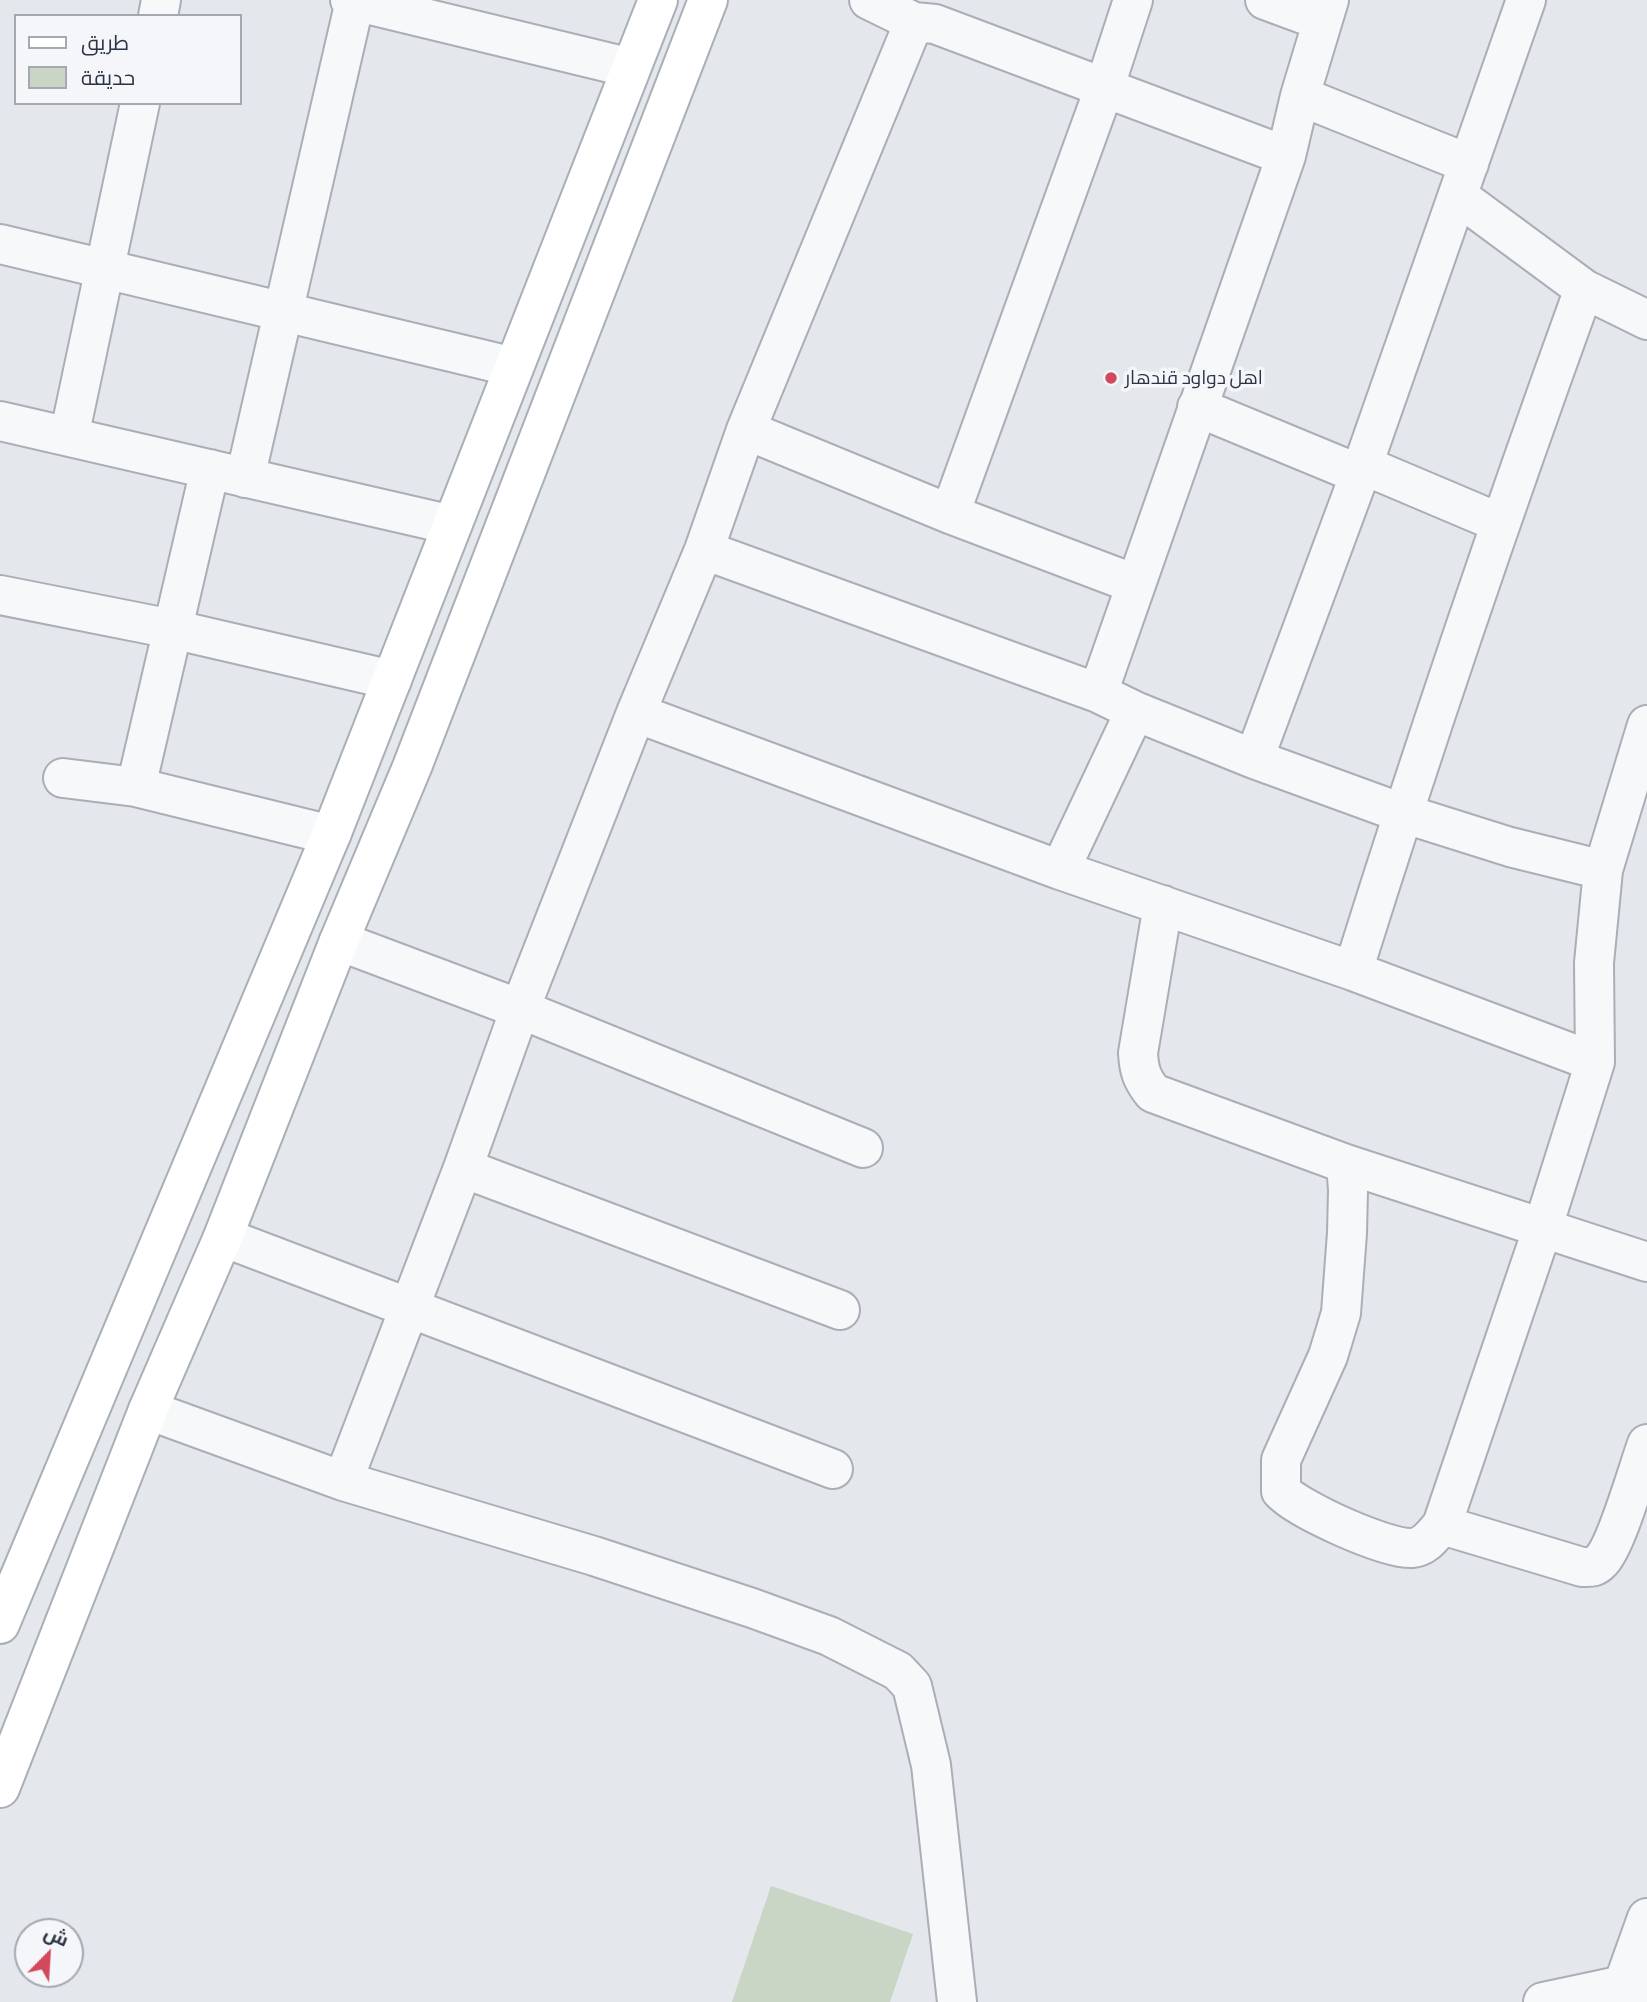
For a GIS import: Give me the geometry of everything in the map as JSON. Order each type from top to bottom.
[{"type":"main road","points":[[0,1624],[331,835],[658,0]]},
{"type":"main road","points":[[0,1788],[148,1410],[223,1237],[339,941],[412,767],[708,0]]},
{"type":"street","points":[[869,0],[931,15],[1104,89],[1286,156]]},
{"type":"street","points":[[950,514],[1104,89],[1133,0]]},
{"type":"street","points":[[1098,693],[1286,156],[1300,96],[1326,10],[1265,0]]},
{"type":"street","points":[[1254,759],[1361,470],[1526,0]]},
{"type":"street","points":[[136,786],[173,629],[284,312],[353,1],[631,68]]},
{"type":"street","points":[[343,1481],[463,1168],[520,1009],[636,713],[704,550],[747,430],[931,15]]},
{"type":"street","points":[[1300,96],[1464,180],[1584,289],[1647,320]]},
{"type":"street","points":[[69,437],[140,105]]},
{"type":"street","points":[[0,244],[514,367]]},
{"type":"street","points":[[1353,971],[1402,813],[1500,523],[1584,289]]},
{"type":"street","points":[[1196,407],[1500,523]]},
{"type":"street","points":[[0,421],[452,525]]},
{"type":"street","points":[[747,430],[950,514],[1135,584]]},
{"type":"street","points":[[704,550],[1098,693],[1135,711],[1254,759],[1402,813],[1510,847],[1603,870]]},
{"type":"street","points":[[0,595],[173,629],[392,680]]},
{"type":"street","points":[[1060,870],[1135,711]]},
{"type":"street","points":[[636,713],[1060,870],[1353,971],[1595,1062]]},
{"type":"street","points":[[1346,1164],[1349,1190],[1341,1313],[1328,1356],[1281,1460],[1281,1491],[1299,1506],[1323,1518],[1368,1537],[1411,1548],[1425,1544],[1442,1525],[1543,1227],[1595,1062],[1594,963],[1603,870],[1647,725]]},
{"type":"street","points":[[63,778],[136,786],[331,835]]},
{"type":"street","points":[[1163,905],[1138,1053],[1139,1071],[1153,1093],[1346,1164],[1647,1262]]},
{"type":"street","points":[[339,941],[520,1009],[863,1148]]},
{"type":"street","points":[[463,1168],[840,1310]]},
{"type":"street","points":[[223,1237],[833,1469]]},
{"type":"street","points":[[148,1410],[343,1481],[594,1556],[752,1608],[829,1636],[898,1671],[912,1686],[931,1765],[957,2002]]},
{"type":"street","points":[[1442,1525],[1581,1567],[1594,1567],[1604,1558],[1608,1549],[1647,1444]]},
{"type":"street","points":[[1543,2002],[1635,1986],[1647,1918]]},
{"type":"green space","points":[[771,1886],[913,1934],[890,2002],[732,2002]]},
{"type":"place","name":"اهل دواود قندهار","points":[[1111,378]]}]
